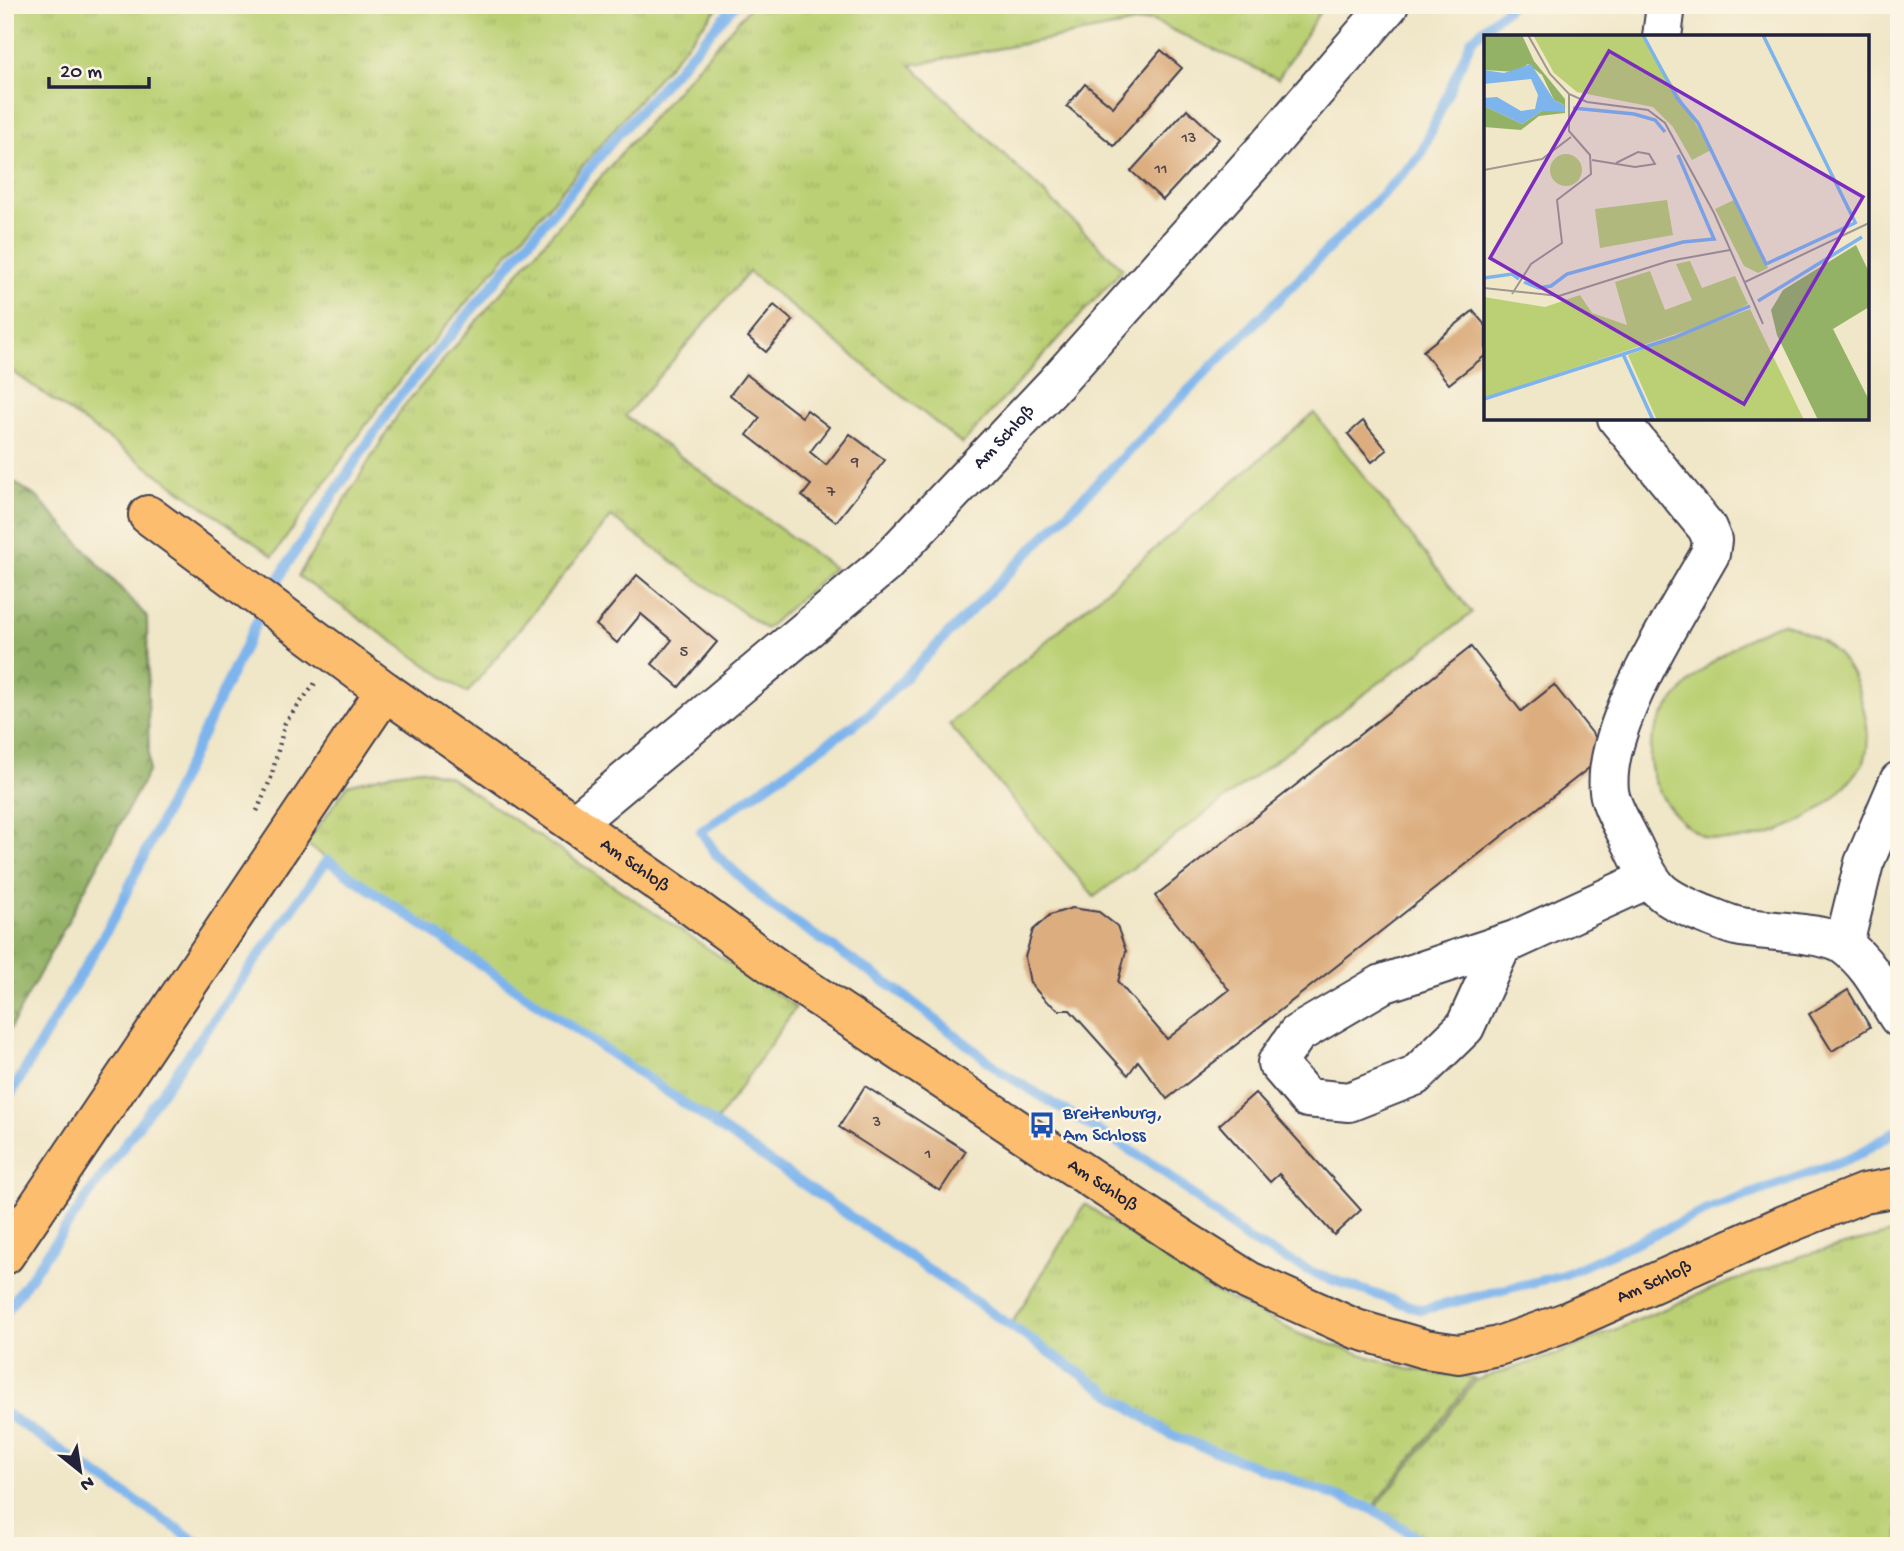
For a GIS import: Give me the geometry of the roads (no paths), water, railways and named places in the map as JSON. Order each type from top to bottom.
[{"type":"main road","points":[[148,515],[385,691],[575,824]]},
{"type":"main road","points":[[5,1255],[385,691]]},
{"type":"main road","name":"Am Schloß","points":[[575,824],[790,978],[1249,1281],[1356,1329],[1424,1349],[1459,1354],[1498,1346],[1566,1322],[1704,1258],[1864,1193],[1899,1186]]},
{"type":"street","name":"Am Schloß","points":[[575,824],[884,565],[1055,384],[1267,147],[1389,5]]},
{"type":"street","points":[[1619,420],[1707,528],[1712,540],[1710,554],[1639,681],[1617,735],[1608,768],[1609,795],[1648,878],[1660,892],[1674,902],[1734,926],[1827,938],[1844,944],[1868,968],[1899,1018]]},
{"type":"street","points":[[1844,944],[1864,863],[1899,781]]},
{"type":"street","points":[[1502,944],[1465,1027],[1415,1076],[1349,1102],[1307,1098],[1277,1063],[1297,1034],[1382,984],[1502,944],[1648,878]]},
{"type":"waterway","points":[[271,595],[286,566],[395,402],[614,139],[735,5]]},
{"type":"waterway","points":[[1511,5],[1472,39],[1420,156],[868,715],[701,831],[716,854],[771,906],[897,990],[1005,1074],[1159,1168],[1248,1240],[1318,1275],[1422,1310],[1563,1275],[1710,1209],[1856,1156],[1899,1129]]},
{"type":"waterway","points":[[5,1104],[115,916],[262,611]]},
{"type":"waterway","points":[[5,1313],[327,860],[1171,1435],[1372,1509],[1431,1546]]},
{"type":"waterway","points":[[5,1413],[203,1546]]},
{"type":"place","name":"Breitenburg, Am Schloss","points":[[1042,1125]]}]
